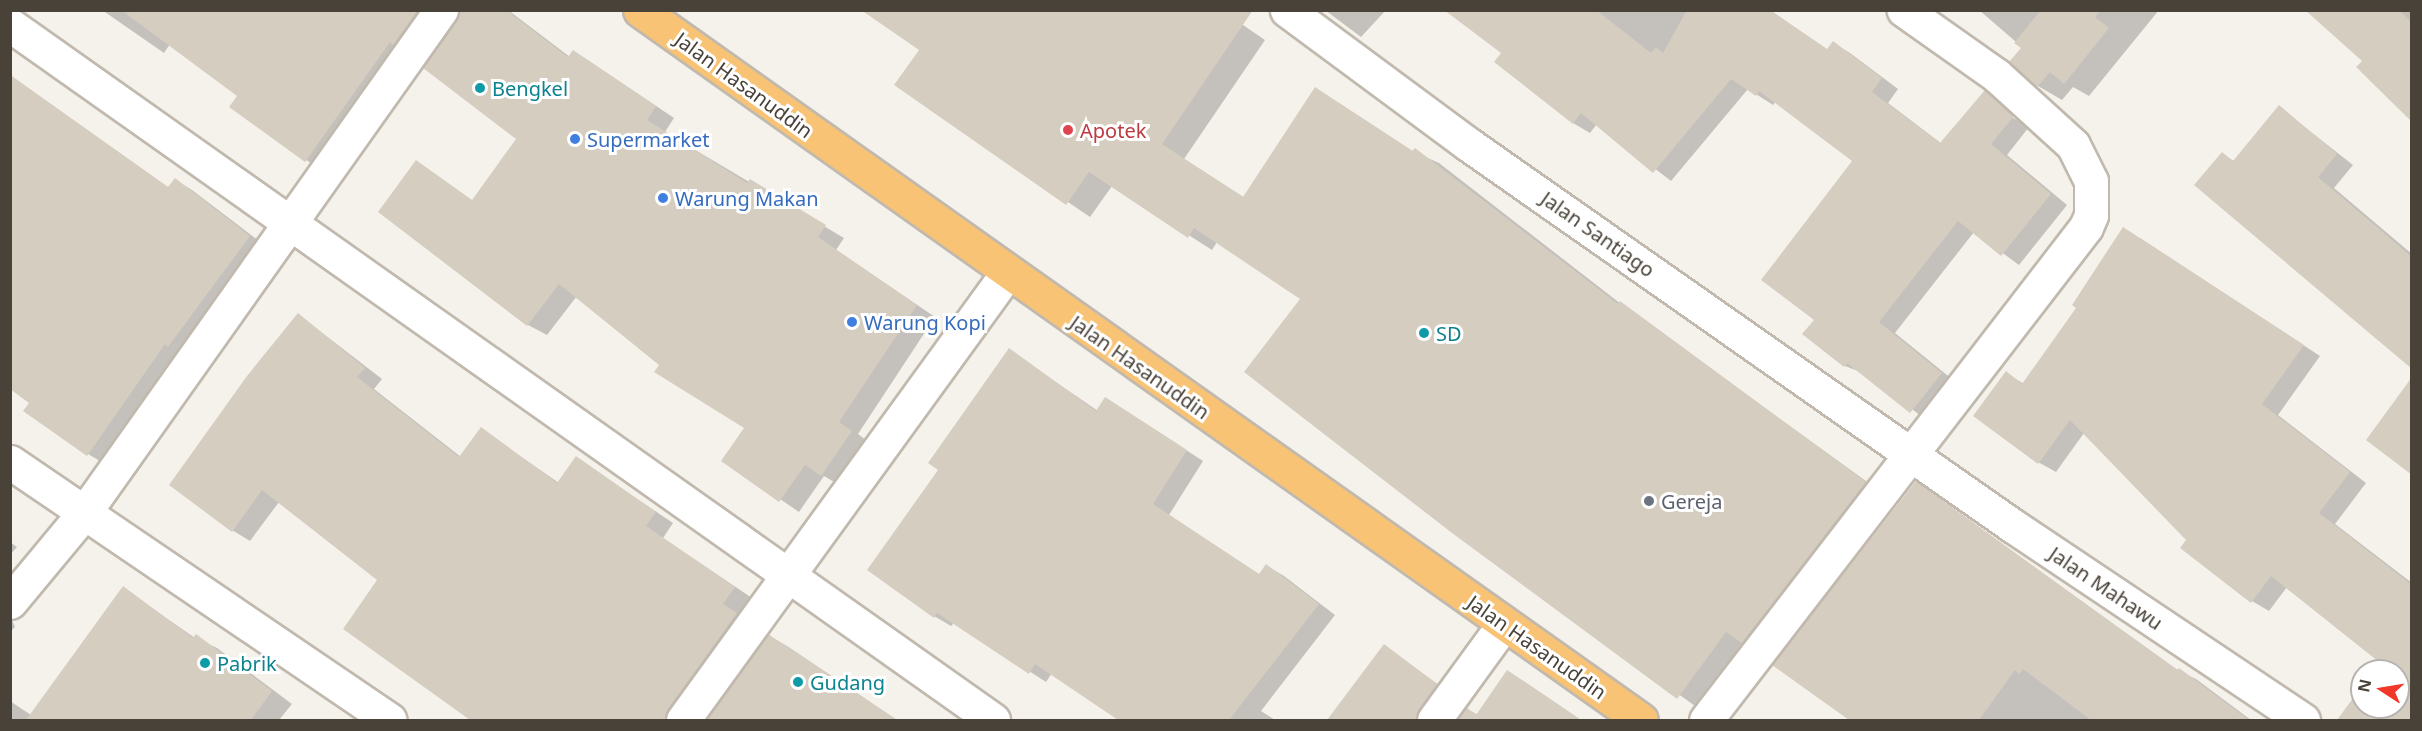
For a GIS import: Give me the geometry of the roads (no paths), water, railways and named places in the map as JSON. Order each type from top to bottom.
[{"type":"highway","name":"Jalan Hasanuddin","points":[[640,10],[1503,625],[1641,720]]},
{"type":"street","points":[[10,602],[84,513],[441,10]]},
{"type":"street","name":"Jalan Santiago","points":[[1287,10],[1467,144],[1912,453]]},
{"type":"street","points":[[1706,720],[2086,226],[2093,196],[2091,181],[2073,145],[1996,75],[1904,10]]},
{"type":"street","points":[[10,25],[789,578],[993,720]]},
{"type":"street","points":[[683,720],[789,578],[1007,273]]},
{"type":"street","name":"Jalan Mahawu","points":[[1912,453],[2013,526],[2303,720]]},
{"type":"street","points":[[10,462],[390,720]]},
{"type":"street","points":[[1434,720],[1503,625]]},
{"type":"place","name":"Bengkel","points":[[480,88]]},
{"type":"place","name":"Apotek","points":[[1068,130]]},
{"type":"place","name":"Supermarket","points":[[575,139]]},
{"type":"place","name":"Warung Makan","points":[[663,198]]},
{"type":"place","name":"Warung Kopi","points":[[852,322]]},
{"type":"place","name":"SD","points":[[1424,333]]},
{"type":"place","name":"Gereja","points":[[1649,501]]},
{"type":"place","name":"Pabrik","points":[[205,663]]},
{"type":"place","name":"Gudang","points":[[798,682]]}]
